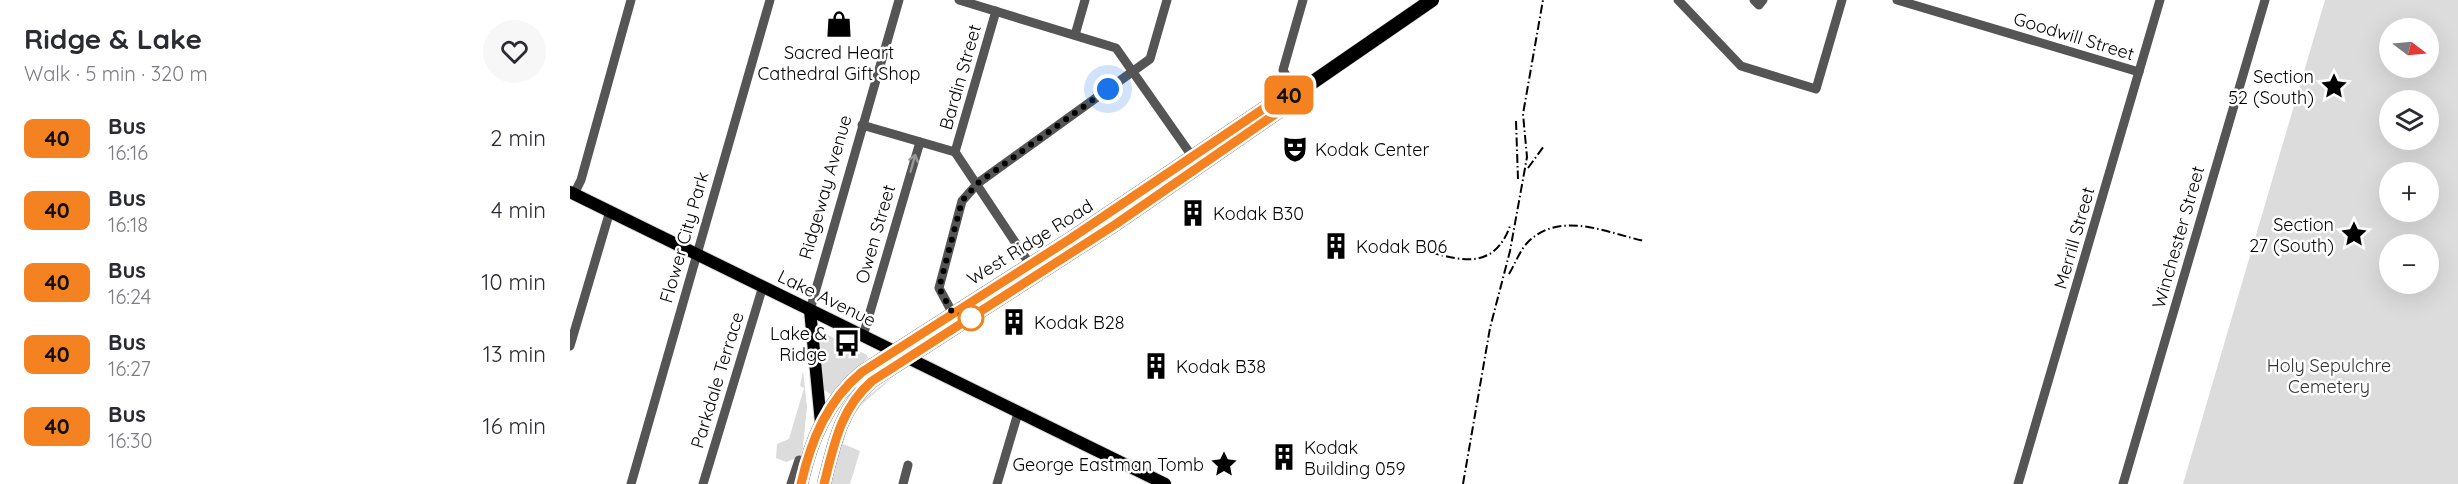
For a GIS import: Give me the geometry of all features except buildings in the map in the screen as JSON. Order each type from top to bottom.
[{"type":"highway","name":"West Ridge Road","points":[[824,484],[838,429],[850,406],[872,381],[1195,161],[1284,108],[1297,93],[1432,0]]},
{"type":"highway","name":"West Ridge Road","points":[[801,484],[810,448],[821,423],[850,383],[892,351],[952,312],[1034,270]]},
{"type":"highway","points":[[820,484],[824,443],[821,423]]},
{"type":"highway","points":[[799,460],[810,448]]},
{"type":"main road","name":"Lake Avenue","points":[[572,193],[1165,484]]},
{"type":"main road","name":"Ridgeway Avenue","points":[[810,309],[821,423]]},
{"type":"street","points":[[572,193],[631,0]]},
{"type":"street","name":"Flower City Park","points":[[632,484],[770,0]]},
{"type":"street","name":"Ridgeway Avenue","points":[[810,309],[898,0]]},
{"type":"street","points":[[959,0],[1114,47],[1195,161]]},
{"type":"street","points":[[1074,35],[1085,0]]},
{"type":"street","points":[[952,312],[939,288],[962,201],[978,183],[1150,60],[1167,0]]},
{"type":"street","points":[[1297,93],[1283,70],[1303,0]]},
{"type":"street","points":[[1678,0],[1741,66],[1816,89],[1842,0]]},
{"type":"street","points":[[1754,0],[1759,4],[1764,0]]},
{"type":"street","name":"Goodwill Street","points":[[1897,0],[1932,5],[2139,72]]},
{"type":"street","name":"Merrill Street","points":[[2018,484],[2160,0]]},
{"type":"street","name":"Winchester Street","points":[[2123,484],[2265,0]]},
{"type":"street","name":"Bardin Street","points":[[955,152],[996,11]]},
{"type":"street","points":[[862,124],[955,152],[978,183],[1034,270]]},
{"type":"street","name":"Owen Street","points":[[863,336],[920,142]]},
{"type":"street","points":[[570,346],[610,211]]},
{"type":"street","name":"Parkdale Terrace","points":[[703,484],[763,286]]},
{"type":"street","points":[[998,484],[1018,413]]},
{"type":"street","points":[[791,484],[799,460]]},
{"type":"street","points":[[903,484],[908,465]]},
{"type":"green space","name":"Holy Sepulchre Cemetery","points":[[2325,0],[2458,0],[2458,484],[2183,484]]},
{"type":"green space","points":[[828,335],[867,355],[868,358],[831,395],[824,390],[820,342],[822,337]]},
{"type":"green space","points":[[803,371],[807,407],[802,456],[786,462],[776,458],[777,444],[789,439],[804,388],[800,386]]},
{"type":"green space","points":[[893,377],[860,406],[849,421],[843,444],[860,451],[850,484],[828,484],[836,450],[847,423],[865,399]]},
{"type":"railway","points":[[1463,484],[1490,328],[1510,251],[1527,157],[1523,114],[1543,0]]},
{"type":"railway","points":[[1516,121],[1518,179]]},
{"type":"railway","points":[[1528,168],[1544,146]]},
{"type":"railway","points":[[1430,252],[1466,259],[1487,255],[1504,240],[1510,226]]},
{"type":"railway","points":[[1509,274],[1528,242],[1541,232],[1555,227],[1600,229],[1644,241]]},
{"type":"bus line","name":"40","points":[[801,484],[810,448],[823,419],[842,391],[877,360],[1070,239],[1278,99],[1297,93],[1284,108],[1116,224],[872,381],[857,397],[842,420],[824,484]]},
{"type":"place","name":"Sacred Heart Cathedral Gift Shop","points":[[839,24]]},
{"type":"place","name":"Section 52 (South)","points":[[2334,86]]},
{"type":"place","name":"Kodak Center","points":[[1295,149]]},
{"type":"place","name":"Kodak B30","points":[[1193,213]]},
{"type":"place","name":"Section 27 (South)","points":[[2354,234]]},
{"type":"place","name":"Kodak B06","points":[[1336,246]]},
{"type":"place","name":"Kodak B28","points":[[1014,322]]},
{"type":"place","name":"Lake & Ridge","points":[[847,343]]},
{"type":"place","name":"Kodak B38","points":[[1156,366]]},
{"type":"place","name":"Kodak Building 059","points":[[1284,457]]},
{"type":"place","name":"George Eastman Tomb","points":[[1224,464]]},
{"type":"route","points":[[971,318],[952,312],[939,288],[964,197],[978,183],[1108,89]]}]
